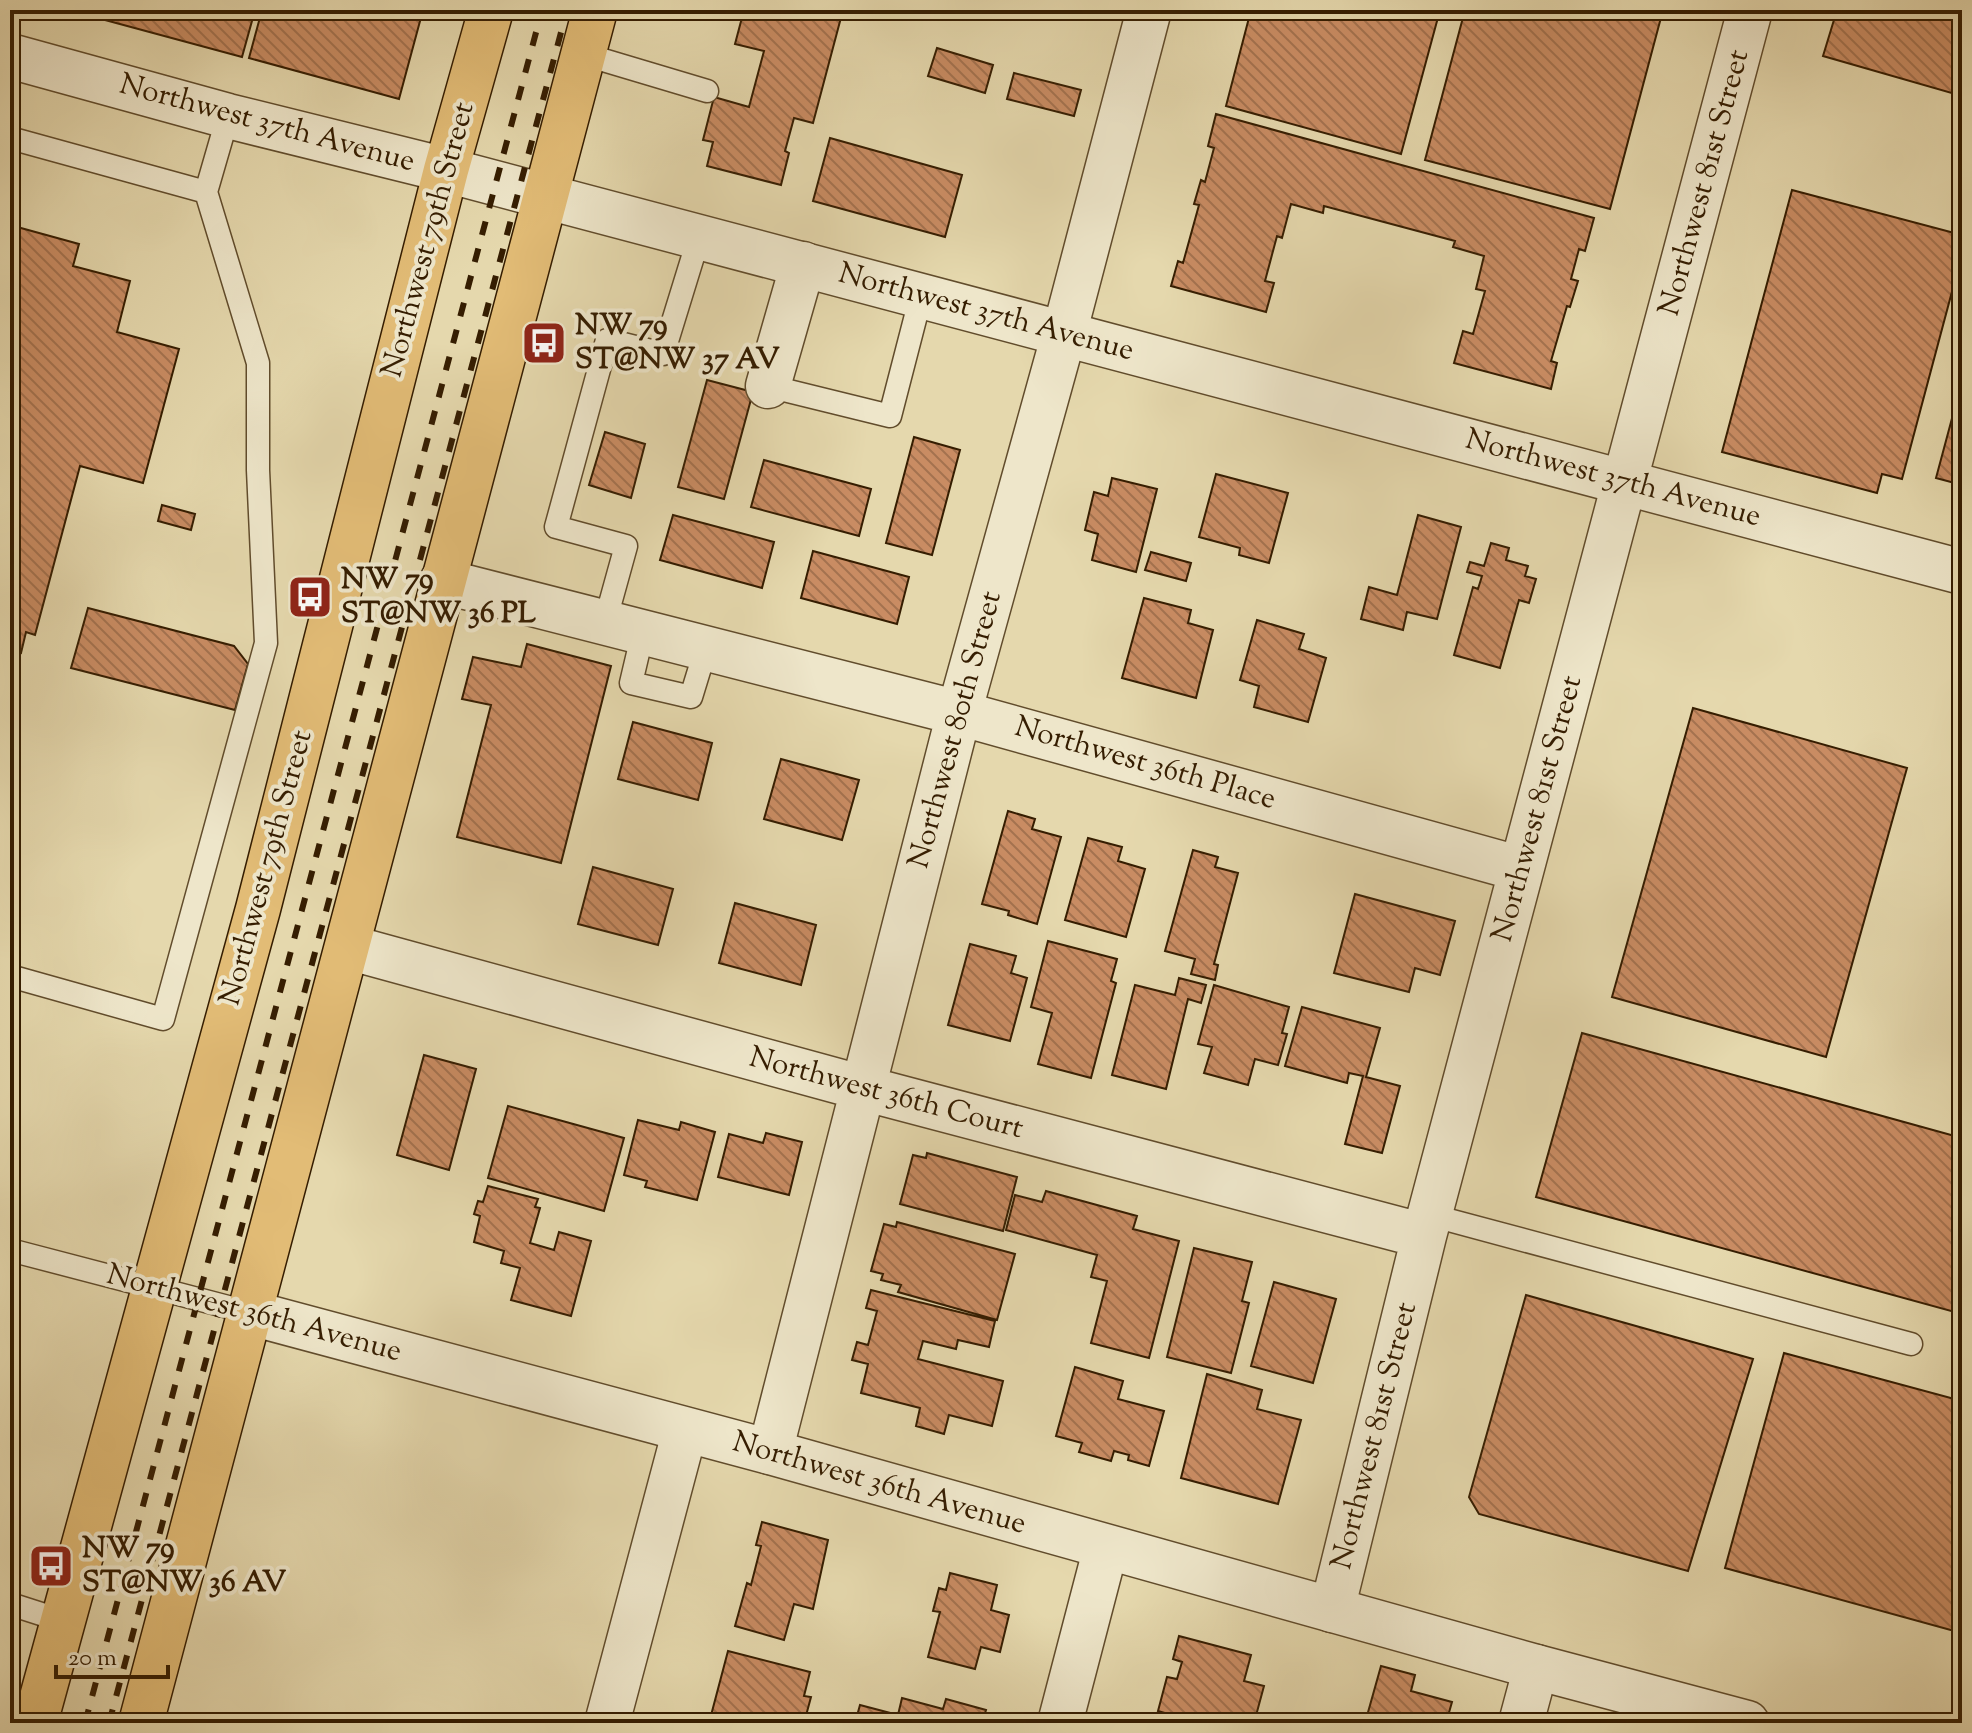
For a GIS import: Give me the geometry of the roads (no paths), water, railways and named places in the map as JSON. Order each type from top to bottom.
[{"type":"main road","name":"Northwest 79th Street","points":[[35,1723],[262,894],[446,170],[491,10]]},
{"type":"main road","points":[[141,1723],[595,10]]},
{"type":"street","name":"Northwest 80th Street","points":[[770,1452],[959,713],[1064,334],[1149,10]]},
{"type":"street","name":"Northwest 81st Street","points":[[1332,1610],[1427,1225],[1750,10]]},
{"type":"street","name":"Northwest 37th Avenue","points":[[10,56],[1962,572]]},
{"type":"street","points":[[768,386],[803,264]]},
{"type":"street","name":"Northwest 36th Place","points":[[442,581],[959,713],[1521,869]]},
{"type":"street","name":"Northwest 36th Court","points":[[348,947],[863,1088],[1427,1225]]},
{"type":"street","name":"Northwest 36th Avenue","points":[[251,1313],[770,1452],[1536,1667],[1747,1723]]},
{"type":"street","points":[[607,1723],[685,1430]]},
{"type":"street","points":[[1060,1723],[1106,1547]]},
{"type":"street","points":[[1521,1723],[1536,1667]]},
{"type":"lane","points":[[583,54],[707,91]]},
{"type":"lane","points":[[10,976],[163,1019],[266,643],[258,470],[258,363],[206,192],[228,116]]},
{"type":"lane","points":[[10,138],[206,192]]},
{"type":"lane","points":[[624,627],[626,546],[556,527],[607,340],[663,354],[699,237]]},
{"type":"lane","points":[[768,386],[890,416],[921,296]]},
{"type":"lane","points":[[1427,1225],[1911,1344]]},
{"type":"lane","name":"Northwest 36th Avenue","points":[[10,1250],[251,1313]]},
{"type":"lane","points":[[10,1604],[63,1621]]},
{"type":"railway","points":[[85,1723],[542,10]]},
{"type":"railway","points":[[109,1723],[567,10]]},
{"type":"place","name":"NW 79 ST@NW 37 AV","points":[[544,343]]},
{"type":"place","name":"NW 79 ST@NW 36 PL","points":[[310,597]]},
{"type":"place","name":"NW 79 ST@NW 36 AV","points":[[51,1566]]}]
